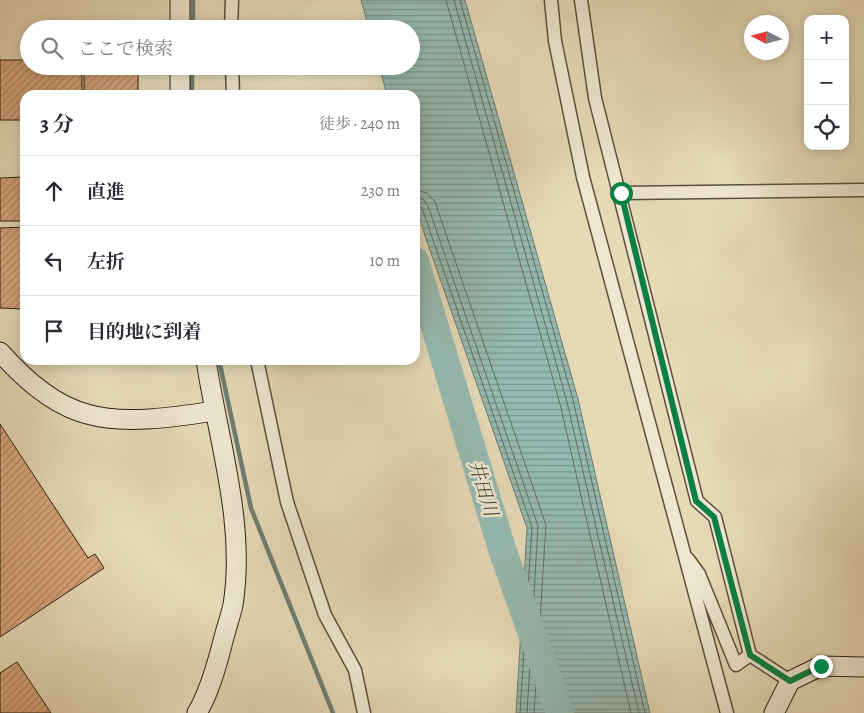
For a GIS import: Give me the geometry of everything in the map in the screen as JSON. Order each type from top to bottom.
[{"type":"street","points":[[180,0],[180,20]]},
{"type":"street","points":[[231,20],[232,0]]},
{"type":"street","points":[[551,0],[555,42],[583,177],[727,713]]},
{"type":"street","points":[[581,0],[595,98],[621,193],[696,501],[714,517],[750,655],[790,681]]},
{"type":"street","points":[[180,75],[180,90]]},
{"type":"street","points":[[232,75],[233,90]]},
{"type":"street","points":[[621,193],[864,190]]},
{"type":"street","points":[[0,352],[20,375],[48,396],[87,414],[134,419],[214,410]]},
{"type":"street","points":[[197,713],[204,702],[219,658],[233,605],[235,558],[234,511],[207,365]]},
{"type":"street","points":[[258,365],[288,502],[325,615],[355,670],[364,713]]},
{"type":"street","points":[[684,553],[699,574],[736,665],[750,655]]},
{"type":"street","points":[[774,713],[790,681],[821,666],[864,666]]},
{"type":"water","points":[[361,0],[465,0],[578,399],[650,713],[516,713],[527,528],[420,219],[420,90],[386,90],[381,75],[420,75],[420,20],[367,20]]},
{"type":"building","points":[[0,60],[20,60],[20,75],[82,75],[82,90],[20,90],[20,120],[0,120]]},
{"type":"building","points":[[84,75],[138,75],[138,90],[84,90]]},
{"type":"building","points":[[20,177],[20,221],[0,221],[0,178]]},
{"type":"building","points":[[20,227],[20,309],[0,308],[0,228]]},
{"type":"building","points":[[0,424],[88,558],[95,554],[104,568],[0,637]]},
{"type":"building","points":[[17,662],[51,713],[0,713],[0,673]]},
{"type":"waterway","points":[[193,0],[193,20]]},
{"type":"waterway","points":[[192,75],[192,90]]},
{"type":"waterway","name":"井田川","points":[[420,278],[502,549],[560,713]]},
{"type":"waterway","points":[[220,365],[251,508],[333,713]]},
{"type":"route","points":[[621,193],[696,501],[714,517],[750,655],[790,681],[821,666]]}]
